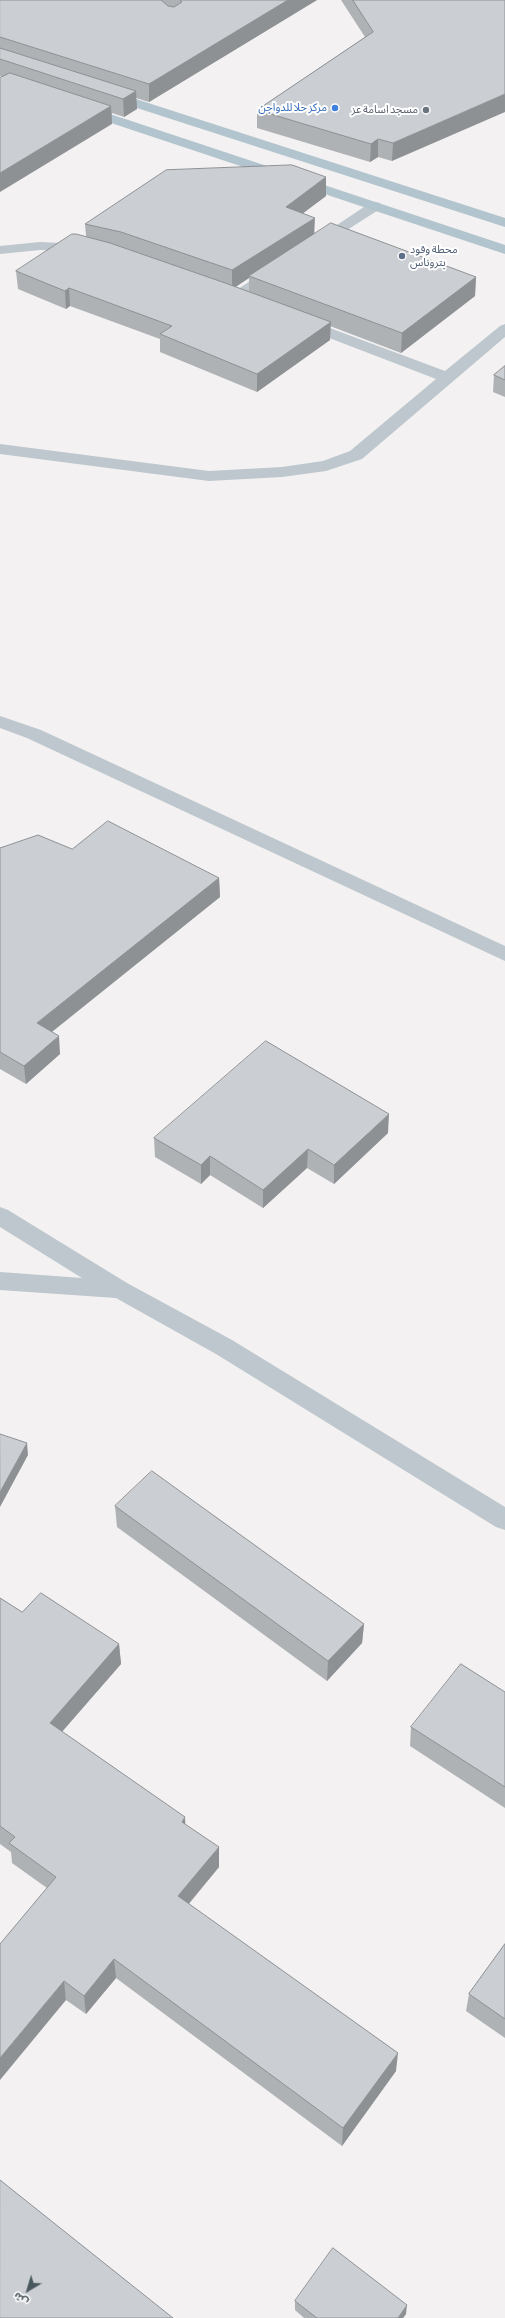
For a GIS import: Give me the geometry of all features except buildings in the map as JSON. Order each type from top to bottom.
[{"type":"main road","points":[[98,91],[505,223]]},
{"type":"main road","points":[[70,105],[505,250]]},
{"type":"main road","points":[[453,232],[477,214]]},
{"type":"street","points":[[308,250],[375,206]]},
{"type":"street","points":[[0,250],[77,246],[100,252]]},
{"type":"street","points":[[234,297],[288,262]]},
{"type":"street","points":[[219,292],[248,302]]},
{"type":"street","points":[[292,319],[446,377]]},
{"type":"street","points":[[0,449],[208,476],[282,472],[326,466],[356,455],[446,377],[505,329]]},
{"type":"street","points":[[0,722],[34,734],[505,954]]},
{"type":"street","points":[[0,1216],[119,1289],[224,1347],[505,1520]]},
{"type":"street","points":[[0,1280],[119,1289]]},
{"type":"place","name":"مركز حلا للدواجن","points":[[335,108]]},
{"type":"place","name":"مسجد اسامة عز","points":[[426,110]]},
{"type":"place","name":"محطة وقود بتروناس","points":[[402,256]]}]
